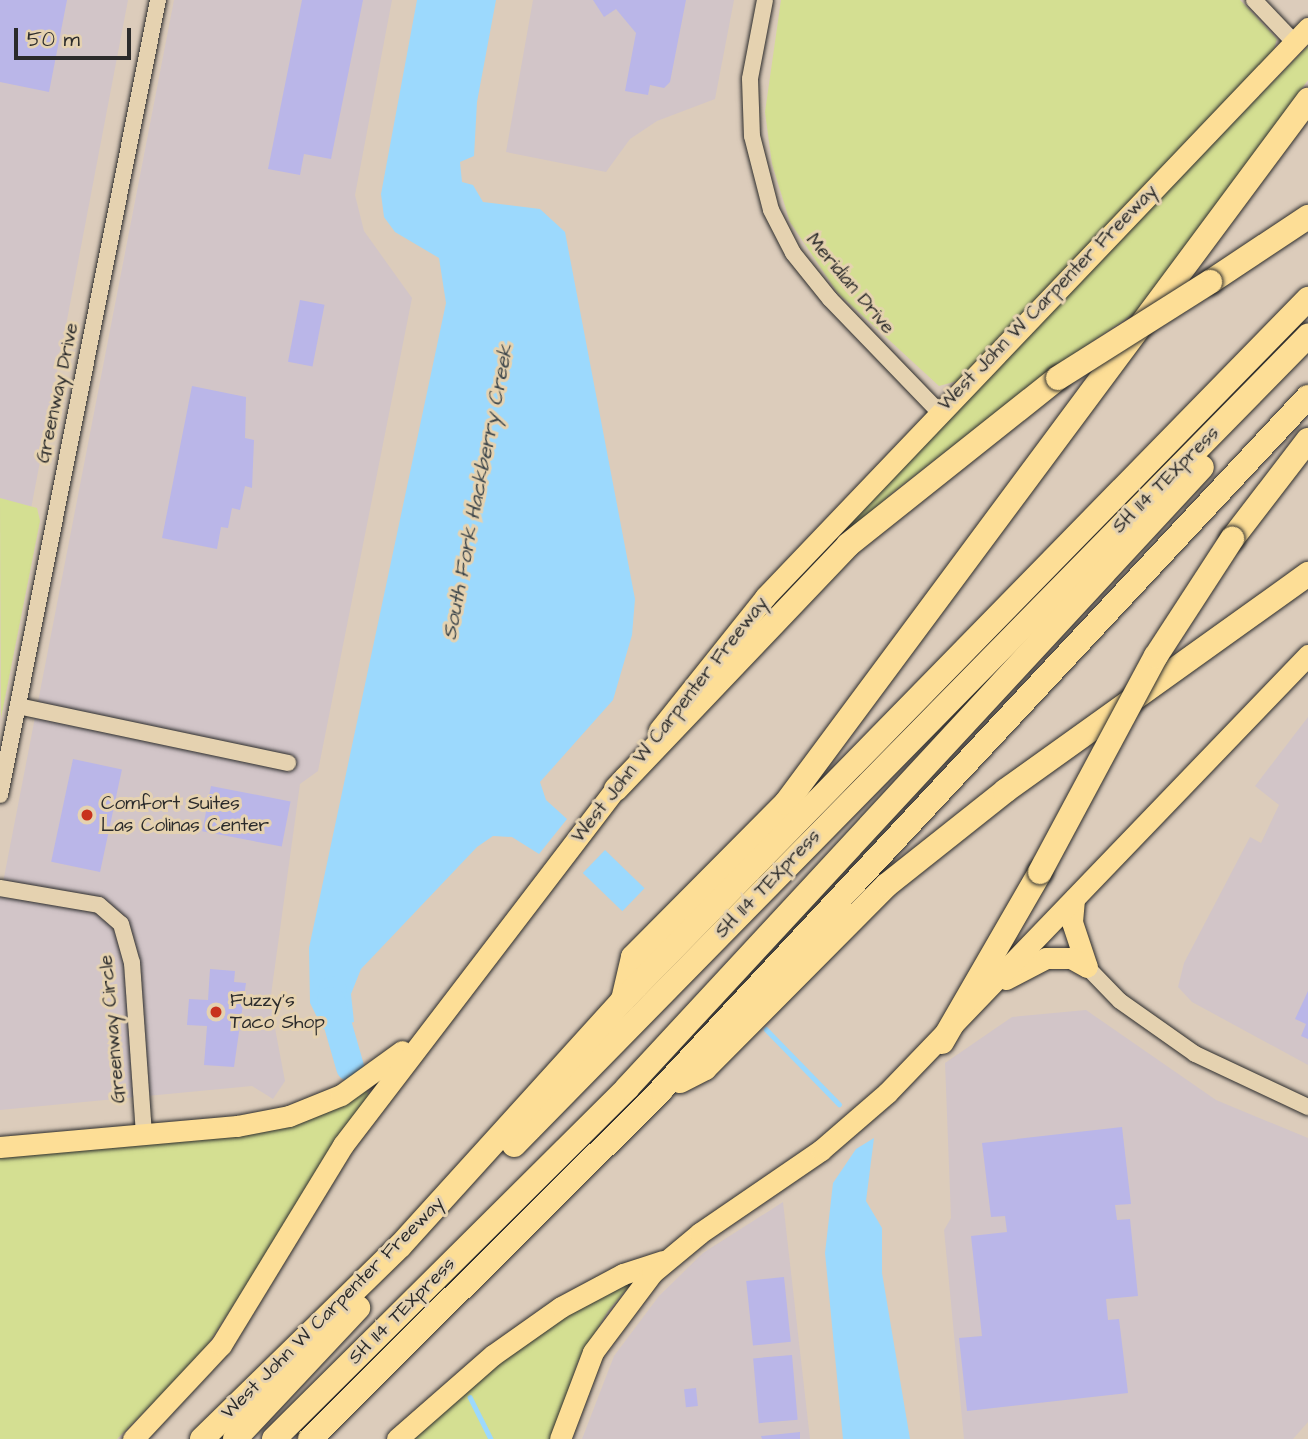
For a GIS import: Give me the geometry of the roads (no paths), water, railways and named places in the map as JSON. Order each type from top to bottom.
[{"type":"highway","points":[[622,1001],[633,957],[786,803],[1308,100]]},
{"type":"highway","points":[[615,789],[848,545],[1058,378],[1308,217]]},
{"type":"highway","name":"West John W Carpenter Freeway","points":[[202,1439],[400,1246],[622,1001],[1308,299]]},
{"type":"highway","name":"SH 114 TEXpress","points":[[235,1439],[461,1198],[1308,336]]},
{"type":"highway","name":"SH 114 TEXpress","points":[[274,1439],[627,1088],[995,696],[1190,479],[1308,360]]},
{"type":"highway","points":[[310,1439],[661,1090],[1308,397]]},
{"type":"highway","points":[[942,1042],[1040,872],[1156,656],[1232,539],[1308,440]]},
{"type":"highway","points":[[661,1090],[705,1068],[887,885],[1005,791],[1308,574]]},
{"type":"main road","name":"West John W Carpenter Freeway","points":[[133,1439],[221,1345],[342,1144],[423,1035],[765,597],[1301,35]]},
{"type":"main road","points":[[560,1439],[593,1352],[625,1303],[665,1261],[821,1150],[942,1042],[1074,899],[1308,655]]},
{"type":"main road","points":[[1074,899],[1072,922],[1087,967]]},
{"type":"main road","points":[[985,994],[1046,958],[1071,958],[1087,967]]},
{"type":"main road","points":[[0,1147],[237,1126],[322,1105],[423,1035]]},
{"type":"main road","points":[[397,1439],[493,1355],[561,1307],[623,1274],[665,1261]]},
{"type":"street","name":"Greenway Drive","points":[[0,795],[158,0]]},
{"type":"street","name":"Meridian Drive","points":[[765,0],[751,102],[758,171],[771,210],[793,253],[830,299],[939,412]]},
{"type":"street","points":[[1254,0],[1301,35]]},
{"type":"street","points":[[18,706],[288,763]]},
{"type":"street","name":"Greenway Circle","points":[[0,888],[99,905],[121,924],[132,963],[144,1133]]},
{"type":"street","points":[[1087,967],[1121,1001],[1195,1054],[1308,1107]]},
{"type":"water","points":[[417,0],[496,0],[477,102],[474,156],[460,162],[462,182],[473,185],[483,202],[540,209],[565,232],[635,599],[632,635],[613,700],[540,782],[546,800],[567,819],[539,854],[512,837],[493,836],[477,847],[361,969],[351,994],[354,1022],[323,1029],[310,1003],[309,948],[446,303],[439,258],[395,232],[384,217],[381,194]]},
{"type":"water","points":[[605,850],[645,888],[622,911],[583,873]]},
{"type":"water","points":[[874,1138],[866,1201],[882,1228],[882,1273],[910,1439],[843,1439],[825,1253],[833,1183],[856,1149]]},
{"type":"waterway","name":"South Fork Hackberry Creek","points":[[333,990],[331,1001],[350,1067]]},
{"type":"waterway","name":"South Fork Hackberry Creek","points":[[766,1029],[839,1104]]},
{"type":"waterway","name":"South Fork Hackberry Creek","points":[[470,1397],[491,1439]]},
{"type":"place","name":"Comfort Suites Las Colinas Center","points":[[87,815]]},
{"type":"place","name":"Fuzzy's Taco Shop","points":[[216,1012]]}]
